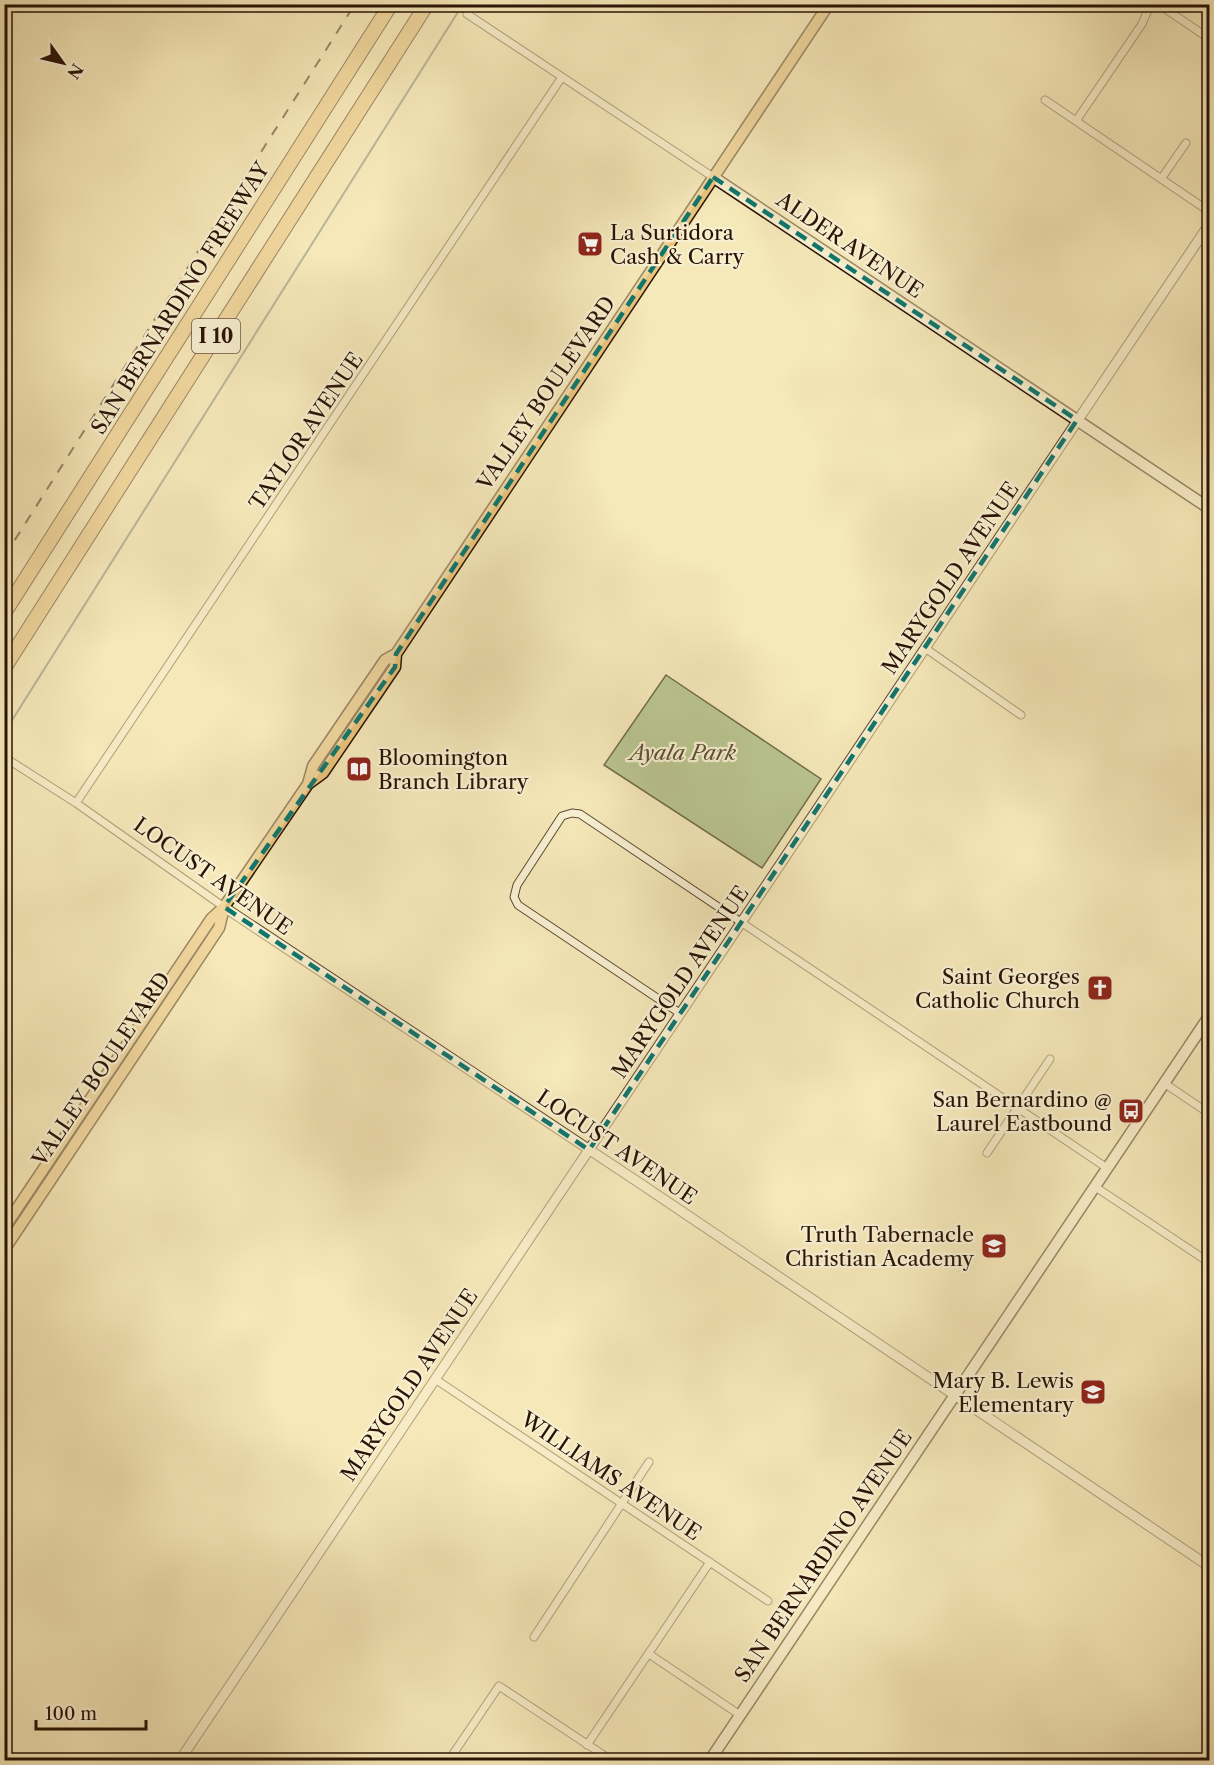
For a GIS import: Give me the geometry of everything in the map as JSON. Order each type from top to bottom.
[{"type":"highway","name":"SAN BERNARDINO FREEWAY","points":[[4,614],[391,4]]},
{"type":"highway","name":"I 10","points":[[4,669],[427,4]]},
{"type":"main road","name":"VALLEY BOULEVARD","points":[[4,1228],[211,919],[224,908],[308,784],[323,773],[347,739],[395,667],[396,654],[829,4]]},
{"type":"main road","name":"ALDER AVENUE","points":[[713,177],[1209,509]]},
{"type":"main road","name":"VALLEY BOULEVARD","points":[[4,1250],[219,928],[224,908]]},
{"type":"main road","name":"SAN BERNARDINO AVENUE","points":[[710,1761],[1209,1015]]},
{"type":"street","points":[[1076,121],[1142,24],[1148,10],[1157,4],[1209,39]]},
{"type":"street","name":"ALDER AVENUE","points":[[467,14],[713,177]]},
{"type":"street","name":"TAYLOR AVENUE","points":[[76,803],[562,77]]},
{"type":"street","points":[[1045,100],[1209,212]]},
{"type":"street","points":[[1161,179],[1186,143]]},
{"type":"street","name":"MARYGOLD AVENUE","points":[[180,1761],[1209,223]]},
{"type":"street","points":[[925,648],[1021,715]]},
{"type":"street","name":"LOCUST AVENUE","points":[[4,757],[76,803],[224,908],[589,1150],[1209,1567]]},
{"type":"street","points":[[681,1014],[518,905],[514,897],[517,885],[562,816],[572,813],[580,814],[1107,1168]]},
{"type":"street","points":[[987,1153],[1050,1059]]},
{"type":"street","points":[[1164,1083],[1209,1114]]},
{"type":"street","points":[[1094,1186],[1208,1260]]},
{"type":"street","name":"WILLIAMS AVENUE","points":[[435,1379],[768,1601]]},
{"type":"street","points":[[534,1637],[649,1462]]},
{"type":"street","points":[[587,1745],[710,1562]]},
{"type":"street","points":[[649,1654],[740,1715]]},
{"type":"street","points":[[448,1761],[499,1686],[611,1761]]},
{"type":"highlighted area","points":[[713,177],[1077,420],[589,1150],[224,907],[395,667],[396,654]]},
{"type":"green space","name":"Ayala Park","points":[[666,675],[821,779],[762,868],[604,765]]},
{"type":"waterway","points":[[4,733],[463,4]]},
{"type":"railway","points":[[4,557],[355,4]]},
{"type":"place","name":"La Surtidora Cash & Carry","points":[[590,244]]},
{"type":"place","name":"Bloomington Branch Library","points":[[359,769]]},
{"type":"place","name":"Saint Georges Catholic Church","points":[[1100,988]]},
{"type":"place","name":"San Bernardino @ Laurel Eastbound","points":[[1131,1111]]},
{"type":"place","name":"Truth Tabernacle Christian Academy","points":[[994,1246]]},
{"type":"place","name":"Mary B. Lewis Elementary","points":[[1093,1392]]}]
